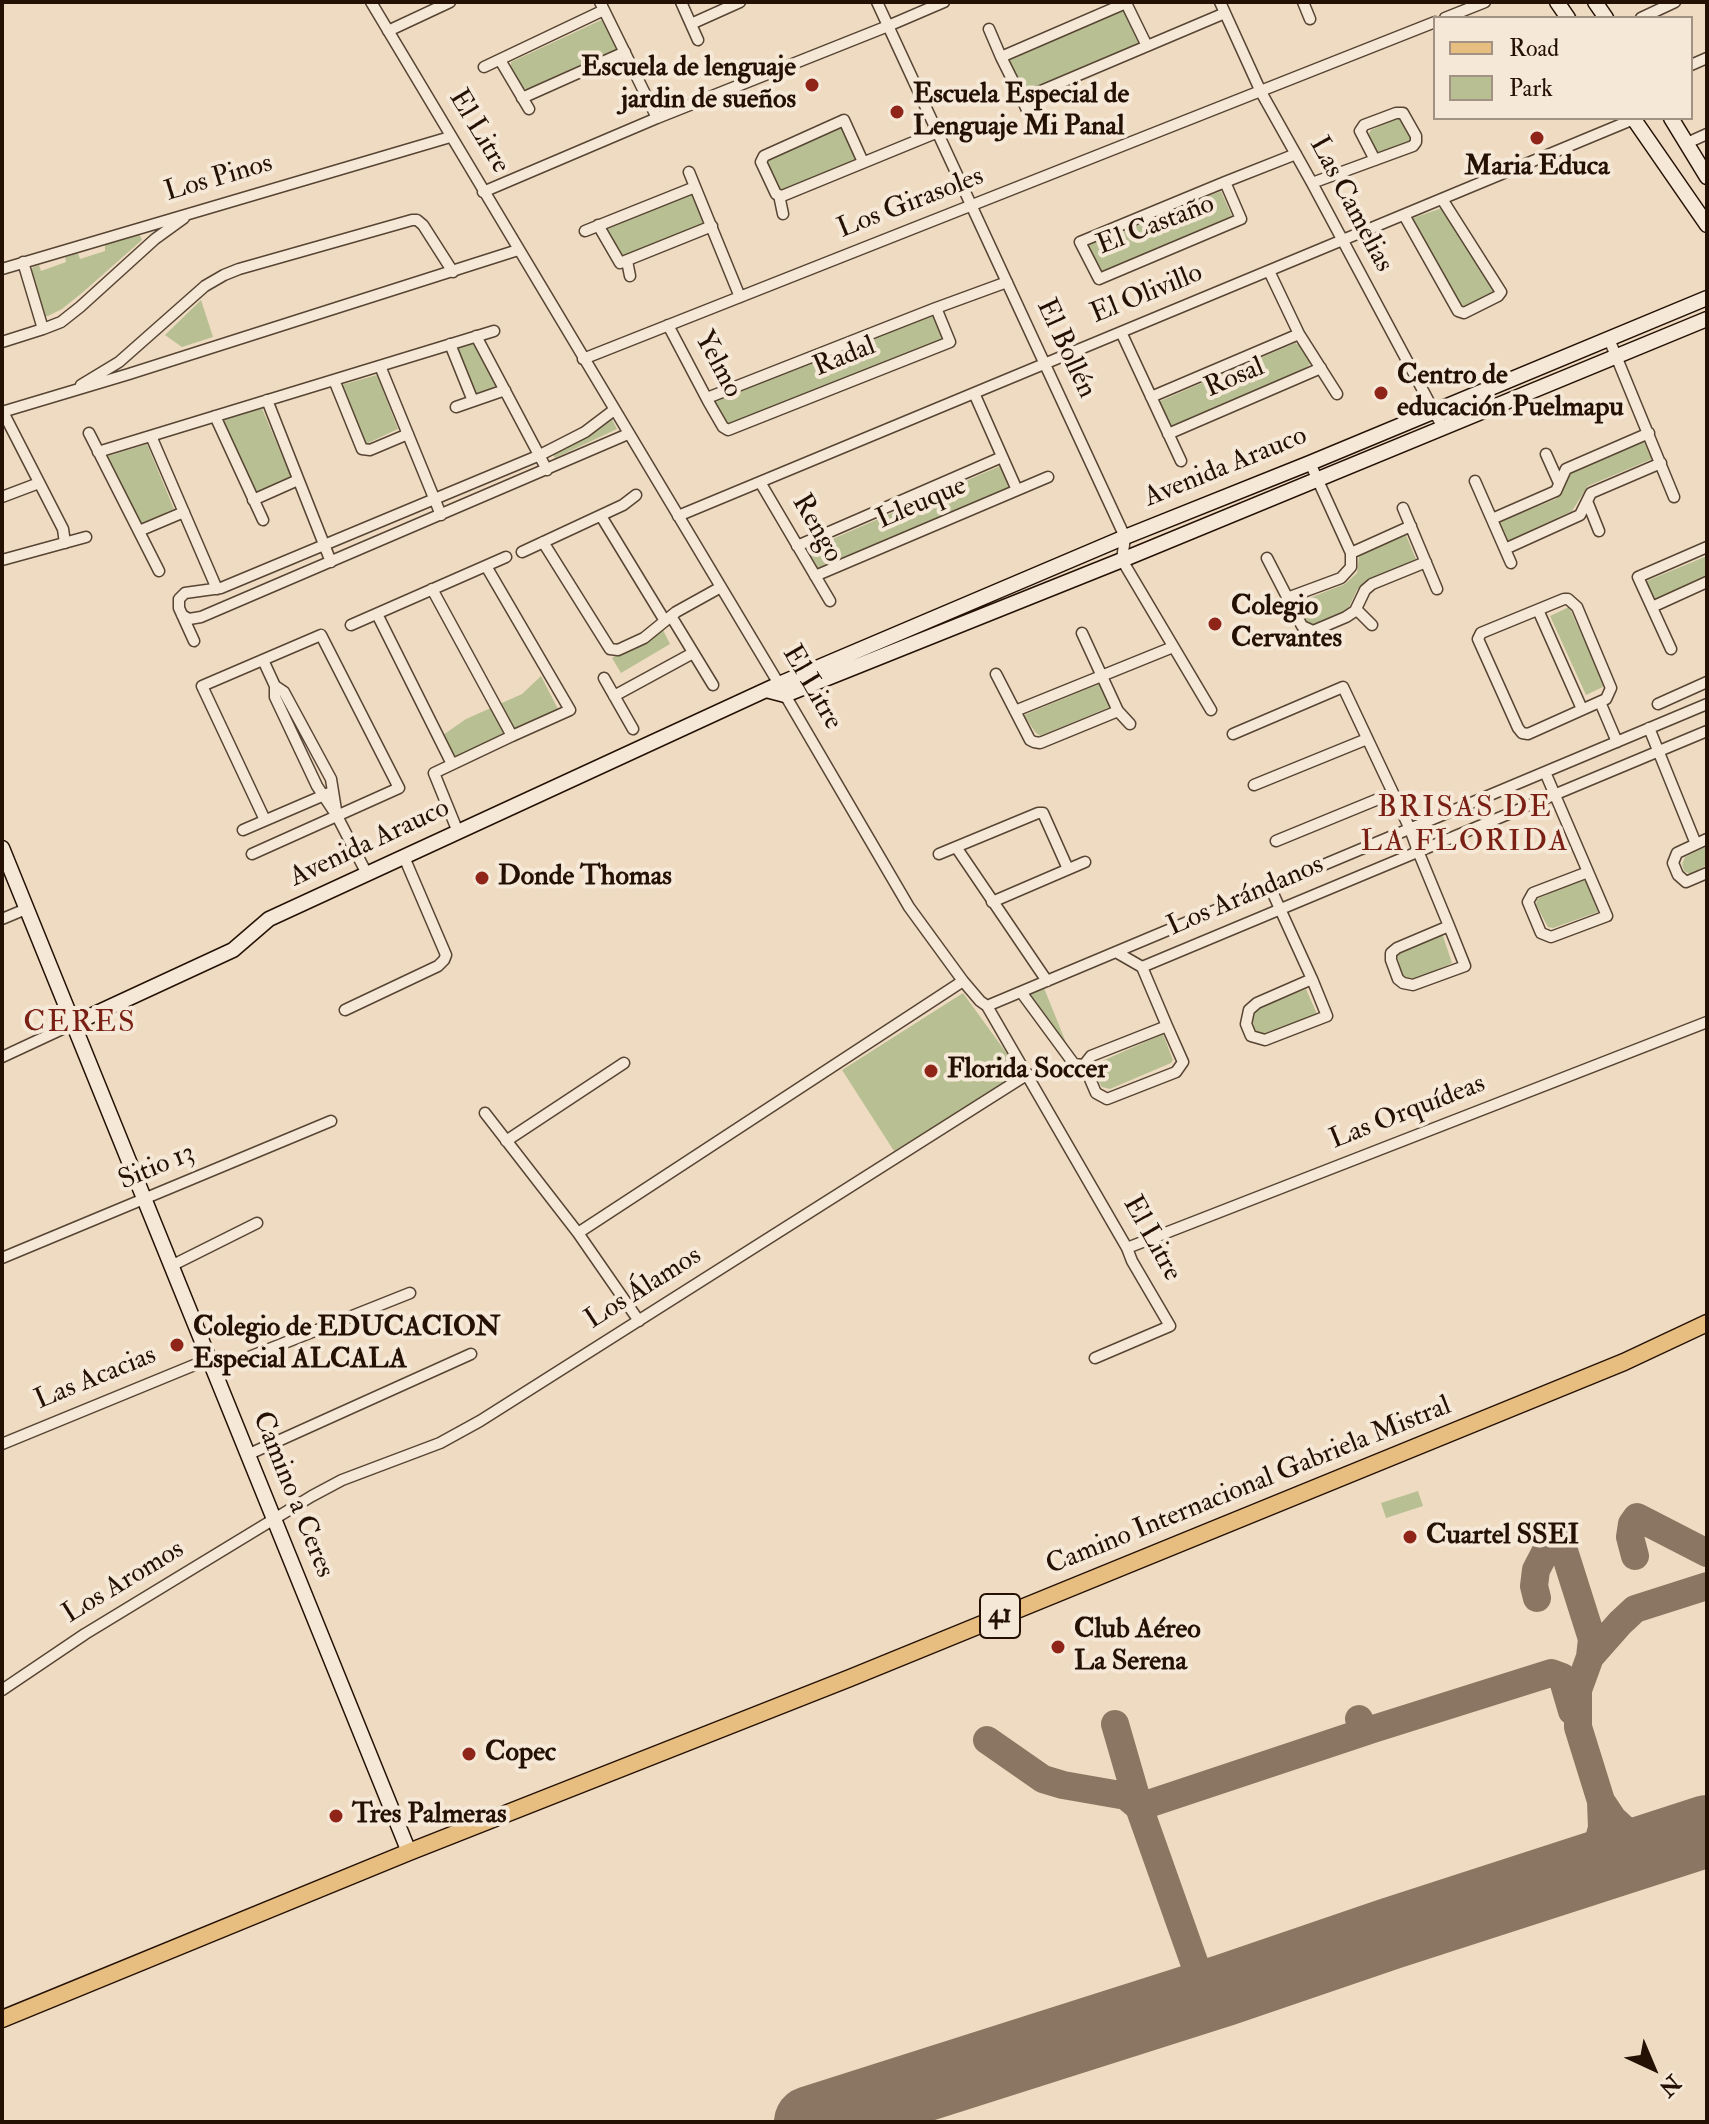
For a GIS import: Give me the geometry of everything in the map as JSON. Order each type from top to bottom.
[{"type":"main road","name":"41","points":[[1624,1362],[1707,1323]]},
{"type":"main road","name":"41","points":[[1624,1362],[1707,1335]]},
{"type":"main road","name":"Camino Internacional Gabriela Mistral","points":[[2,2019],[1624,1362]]},
{"type":"street","name":"El Litre","points":[[371,2],[721,587],[777,690],[909,907],[963,981],[987,1006],[1170,1326],[1095,1358]]},
{"type":"street","points":[[388,31],[450,2]]},
{"type":"street","points":[[681,2],[698,40]]},
{"type":"street","points":[[691,24],[740,2]]},
{"type":"street","name":"El Bollén","points":[[877,2],[1125,537]]},
{"type":"street","points":[[483,192],[944,2]]},
{"type":"street","points":[[1001,57],[1126,2],[1147,46]]},
{"type":"street","name":"Las Camelias","points":[[1220,2],[1261,92],[1443,428]]},
{"type":"street","points":[[1303,2],[1310,19]]},
{"type":"street","points":[[1450,16],[1485,2]]},
{"type":"street","points":[[1645,16],[1675,2]]},
{"type":"street","points":[[484,67],[602,6],[657,118]]},
{"type":"street","points":[[1022,99],[1225,13]]},
{"type":"street","name":"Los Girasoles","points":[[583,359],[1433,23]]},
{"type":"street","points":[[989,29],[1032,121]]},
{"type":"street","points":[[500,60],[526,104],[625,52]]},
{"type":"street","points":[[1312,183],[1375,160],[1413,146],[1416,136],[1403,113],[1364,125],[1360,131],[1375,160]]},
{"type":"street","points":[[783,214],[778,195],[761,162],[767,154],[844,120],[863,162]]},
{"type":"street","name":"El Olivillo","points":[[678,516],[1632,120]]},
{"type":"street","points":[[1635,120],[1705,223]]},
{"type":"street","points":[[1672,120],[1707,177]]},
{"type":"street","points":[[778,195],[938,132]]},
{"type":"street","points":[[1687,143],[1707,134]]},
{"type":"street","name":"Los Pinos","points":[[2,269],[450,137]]},
{"type":"street","name":"El Castaño","points":[[1225,182],[1241,219],[1099,279],[1080,242],[1225,182],[1296,154]]},
{"type":"street","points":[[689,172],[740,297]]},
{"type":"street","points":[[585,231],[695,187]]},
{"type":"street","points":[[1404,215],[1458,311],[1464,313],[1501,292],[1442,199]]},
{"type":"street","points":[[2,342],[61,322],[155,239],[192,212]]},
{"type":"street","points":[[66,393],[119,362],[189,299],[224,275],[412,220],[423,225],[453,272]]},
{"type":"street","points":[[598,225],[630,276]]},
{"type":"street","points":[[623,262],[712,226]]},
{"type":"street","points":[[65,543],[63,529],[2,412],[518,250]]},
{"type":"street","points":[[23,262],[43,329]]},
{"type":"street","points":[[1269,271],[1299,334],[1337,394]]},
{"type":"street","name":"Radal","points":[[707,398],[1007,282]]},
{"type":"street","name":"Avenida Arauco","points":[[2,1057],[233,950],[269,919],[458,832],[1125,537],[1707,298]]},
{"type":"street","name":"Radal","points":[[723,427],[728,430],[950,342],[936,308]]},
{"type":"street","name":"Avenida Arauco","points":[[777,690],[1122,560],[1707,319]]},
{"type":"street","name":"Yelmo","points":[[668,325],[723,427]]},
{"type":"street","points":[[98,452],[494,331]]},
{"type":"street","points":[[1121,332],[1181,461]]},
{"type":"street","name":"Rosal","points":[[1151,397],[1299,334]]},
{"type":"street","points":[[476,336],[547,470]]},
{"type":"street","points":[[1609,339],[1674,497]]},
{"type":"street","points":[[450,344],[473,401]]},
{"type":"street","points":[[119,362],[122,370],[129,374]]},
{"type":"street","points":[[380,366],[441,515]]},
{"type":"street","name":"Rosal","points":[[1168,434],[1321,368]]},
{"type":"street","points":[[334,380],[362,449],[370,450],[408,434]]},
{"type":"street","points":[[456,407],[505,390]]},
{"type":"street","points":[[974,393],[1017,490]]},
{"type":"street","points":[[267,400],[331,562]]},
{"type":"street","points":[[194,641],[179,608],[179,599],[185,593],[217,589],[540,455],[585,432],[614,410]]},
{"type":"street","points":[[215,416],[263,520]]},
{"type":"street","points":[[89,433],[159,571]]},
{"type":"street","points":[[1492,519],[1556,491],[1566,469],[1649,433]]},
{"type":"street","points":[[182,615],[189,619],[201,617],[628,434]]},
{"type":"street","points":[[151,436],[217,589]]},
{"type":"street","points":[[1546,454],[1559,483]]},
{"type":"street","name":"Lleuque","points":[[797,546],[1002,457]]},
{"type":"street","points":[[1287,598],[1341,578],[1351,567],[1351,553],[1310,463]]},
{"type":"street","points":[[1505,549],[1580,515],[1591,493],[1661,463]]},
{"type":"street","name":"Lleuque","points":[[815,576],[1048,477]]},
{"type":"street","points":[[253,500],[298,480]]},
{"type":"street","points":[[1475,481],[1511,563]]},
{"type":"street","name":"Rengo","points":[[760,482],[830,601]]},
{"type":"street","points":[[2,497],[39,483]]},
{"type":"street","points":[[522,552],[623,505],[636,495]]},
{"type":"street","points":[[1587,501],[1599,531]]},
{"type":"street","points":[[1403,508],[1437,589]]},
{"type":"street","points":[[139,531],[184,512]]},
{"type":"street","points":[[601,516],[713,685]]},
{"type":"street","points":[[1351,553],[1411,526]]},
{"type":"street","points":[[2,560],[86,537]]},
{"type":"street","points":[[1125,537],[1122,560],[1211,710]]},
{"type":"street","points":[[543,542],[610,649],[618,650],[644,638],[695,600],[721,587]]},
{"type":"street","points":[[1671,649],[1638,577],[1707,547]]},
{"type":"street","points":[[351,625],[506,557]]},
{"type":"street","points":[[1267,558],[1302,626],[1313,631],[1346,617],[1356,609],[1365,590],[1372,584],[1426,562]]},
{"type":"street","points":[[458,832],[434,773],[570,710],[486,566]]},
{"type":"street","points":[[1652,607],[1707,582]]},
{"type":"street","points":[[432,589],[512,736]]},
{"type":"street","points":[[1564,599],[1577,607],[1611,688],[1606,699],[1528,734],[1518,728],[1478,639],[1481,633],[1538,610],[1564,599]]},
{"type":"street","points":[[1356,609],[1372,625]]},
{"type":"street","points":[[1538,610],[1582,709]]},
{"type":"street","points":[[377,614],[452,764]]},
{"type":"street","points":[[1082,633],[1118,711],[1130,724]]},
{"type":"street","points":[[252,854],[399,788],[321,635],[202,686],[265,820]]},
{"type":"street","points":[[1015,711],[1173,647]]},
{"type":"street","points":[[614,696],[693,653]]},
{"type":"street","points":[[263,660],[275,686],[275,697],[317,786],[329,793],[337,816],[367,874]]},
{"type":"street","points":[[996,674],[1030,740],[1040,743],[1118,711]]},
{"type":"street","points":[[604,678],[633,729]]},
{"type":"street","points":[[1658,704],[1707,682]]},
{"type":"street","points":[[1233,734],[1343,687],[1410,829],[1418,851],[1449,926],[1465,966],[1413,985],[1398,979],[1391,953],[1449,926]]},
{"type":"street","points":[[1600,702],[1617,742]]},
{"type":"street","name":"Los Arándanos","points":[[987,1006],[1707,704]]},
{"type":"street","points":[[1649,728],[1702,842],[1677,853],[1673,863],[1678,875],[1686,882],[1707,873]]},
{"type":"street","name":"Los Arándanos","points":[[1116,952],[1142,967],[1707,731]]},
{"type":"street","points":[[1254,785],[1367,739]]},
{"type":"street","points":[[1545,772],[1607,916],[1551,937],[1541,933],[1528,902],[1533,893],[1588,872]]},
{"type":"street","points":[[243,830],[329,793]]},
{"type":"street","points":[[1276,841],[1393,793]]},
{"type":"street","points":[[939,854],[1043,813],[1068,869]]},
{"type":"street","points":[[956,847],[1047,981]]},
{"type":"street","name":"Camino a Ceres","points":[[2,848],[409,1852]]},
{"type":"street","points":[[345,1010],[438,966],[446,955],[404,857]]},
{"type":"street","points":[[992,902],[1085,862]]},
{"type":"street","points":[[1270,887],[1312,979],[1327,1016],[1265,1040],[1251,1036],[1246,1024],[1249,1010],[1257,1003],[1312,979]]},
{"type":"street","points":[[2,919],[26,909]]},
{"type":"street","points":[[1084,1065],[1096,1093],[1107,1099],[1176,1072],[1183,1062],[1142,967]]},
{"type":"street","points":[[578,1233],[963,981]]},
{"type":"street","points":[[1021,992],[1074,1064],[1084,1065]]},
{"type":"street","name":"Las Orquídeas","points":[[1127,1248],[1707,1022]]},
{"type":"street","points":[[1084,1065],[1091,1056],[1167,1026]]},
{"type":"street","points":[[506,1141],[624,1063]]},
{"type":"street","name":"Los Álamos","points":[[274,1520],[342,1480],[440,1443],[480,1421],[1028,1074]]},
{"type":"street","points":[[485,1113],[578,1233],[639,1321]]},
{"type":"street","name":"Sitio 13","points":[[2,1258],[331,1121]]},
{"type":"street","points":[[171,1266],[257,1223]]},
{"type":"street","name":"Las Acacias","points":[[3,1440],[410,1293]]},
{"type":"street","points":[[247,1455],[471,1354]]},
{"type":"street","name":"Los Aromos","points":[[2,1690],[85,1634],[274,1520]]},
{"type":"green space","points":[[1123,10],[1139,44],[1023,92],[1008,61]]},
{"type":"green space","points":[[601,20],[607,23],[619,46],[614,53],[529,90],[523,88],[511,68],[511,62]]},
{"type":"green space","points":[[1396,118],[1402,119],[1413,139],[1410,145],[1384,154],[1376,152],[1368,135],[1371,130]]},
{"type":"green space","points":[[842,128],[857,156],[855,162],[784,192],[777,190],[765,163],[767,157]]},
{"type":"green space","points":[[1221,191],[1232,216],[1102,272],[1087,246]]},
{"type":"green space","points":[[690,192],[705,221],[702,227],[625,257],[620,255],[606,231],[607,226]]},
{"type":"green space","points":[[1442,208],[1496,287],[1495,294],[1461,310],[1412,223],[1413,218]]},
{"type":"green space","points":[[139,233],[142,240],[82,293],[62,309],[41,316],[29,274],[33,267],[39,265],[41,271],[66,262],[65,257],[78,253],[80,259],[105,251],[105,244]]},
{"type":"green space","points":[[201,300],[213,337],[182,347],[165,335]]},
{"type":"green space","points":[[933,314],[946,343],[727,427],[712,400]]},
{"type":"green space","points":[[474,343],[497,386],[475,395],[457,348]]},
{"type":"green space","points":[[1295,343],[1303,347],[1311,359],[1307,367],[1173,427],[1166,423],[1158,407],[1160,401]]},
{"type":"green space","points":[[377,375],[398,429],[366,444],[341,385]]},
{"type":"green space","points":[[261,406],[291,477],[254,493],[222,421]]},
{"type":"green space","points":[[612,419],[617,429],[555,458],[552,453]]},
{"type":"green space","points":[[1644,442],[1652,459],[1588,486],[1572,511],[1508,541],[1499,522],[1556,499],[1568,474]]},
{"type":"green space","points":[[147,444],[174,509],[141,524],[105,457]]},
{"type":"green space","points":[[1000,466],[1009,488],[818,568],[807,550]]},
{"type":"green space","points":[[1406,535],[1416,559],[1363,584],[1345,611],[1314,626],[1307,623],[1294,604],[1345,584],[1357,573],[1359,556]]},
{"type":"green space","points":[[1707,556],[1707,575],[1654,600],[1644,582]]},
{"type":"green space","points":[[1569,607],[1605,686],[1586,695],[1550,616]]},
{"type":"green space","points":[[662,628],[670,644],[621,673],[612,658]]},
{"type":"green space","points":[[541,676],[558,709],[456,762],[443,735],[466,719],[522,694]]},
{"type":"green space","points":[[1101,683],[1110,707],[1040,736],[1024,715]]},
{"type":"green space","points":[[1707,846],[1707,865],[1690,874],[1684,871],[1682,864],[1685,857]]},
{"type":"green space","points":[[1585,878],[1598,912],[1548,927],[1536,905],[1537,899]]},
{"type":"green space","points":[[1442,933],[1452,963],[1413,981],[1408,980],[1402,975],[1397,955]]},
{"type":"green space","points":[[1044,988],[1069,1050],[1027,995]]},
{"type":"green space","points":[[1306,989],[1317,1014],[1263,1034],[1255,1031],[1251,1023],[1256,1009]]},
{"type":"green space","name":"Florida Soccer","points":[[963,993],[1021,1073],[894,1151],[842,1070]]},
{"type":"green space","points":[[1163,1034],[1173,1060],[1171,1063],[1110,1089],[1102,1087],[1091,1069],[1093,1065]]},
{"type":"green space","points":[[1418,1491],[1423,1506],[1386,1518],[1381,1503]]},
{"type":"taxiway","points":[[1635,1556],[1630,1537],[1632,1524],[1637,1517],[1707,1553]]},
{"type":"taxiway","points":[[1537,1598],[1534,1586],[1536,1570],[1550,1543],[1560,1538],[1592,1639],[1590,1657]]},
{"type":"taxiway","points":[[1555,1880],[1588,1858],[1597,1846],[1602,1828],[1601,1801],[1578,1727],[1578,1690],[1590,1657],[1635,1609],[1707,1586]]},
{"type":"taxiway","points":[[1359,1719],[1364,1729],[1370,1730],[1551,1673],[1562,1677],[1572,1711]]},
{"type":"taxiway","points":[[1115,1724],[1139,1807],[1199,1976],[1198,1989],[1185,2003]]},
{"type":"taxiway","points":[[987,1740],[1043,1779],[1126,1796],[1139,1807],[1370,1730],[1366,1729]]},
{"type":"taxiway","points":[[1601,1801],[1627,1832],[1651,1841],[1673,1842]]},
{"type":"runway","points":[[810,2122],[1225,1990],[1707,1831]]},
{"type":"place","name":"Escuela de lenguaje jardin de sueños","points":[[812,85]]},
{"type":"place","name":"Escuela Especial de Lenguaje Mi Panal","points":[[897,112]]},
{"type":"place","name":"Maria Educa","points":[[1537,138]]},
{"type":"place","name":"Centro de educación Puelmapu","points":[[1381,393]]},
{"type":"place","name":"Colegio Cervantes","points":[[1215,624]]},
{"type":"place","name":"Donde Thomas","points":[[482,878]]},
{"type":"place","name":"Florida Soccer","points":[[931,1071]]},
{"type":"place","name":"Colegio de EDUCACION Especial ALCALA","points":[[177,1345]]},
{"type":"place","name":"Cuartel SSEI","points":[[1410,1537]]},
{"type":"place","name":"Club Aéreo La Serena","points":[[1058,1647]]},
{"type":"place","name":"Copec","points":[[469,1754]]},
{"type":"place","name":"Tres Palmeras","points":[[336,1816]]},
{"type":"district","name":"BRISAS DE LA FLORIDA","points":[[1465,827]]},
{"type":"district","name":"CERES","points":[[80,1025]]}]
